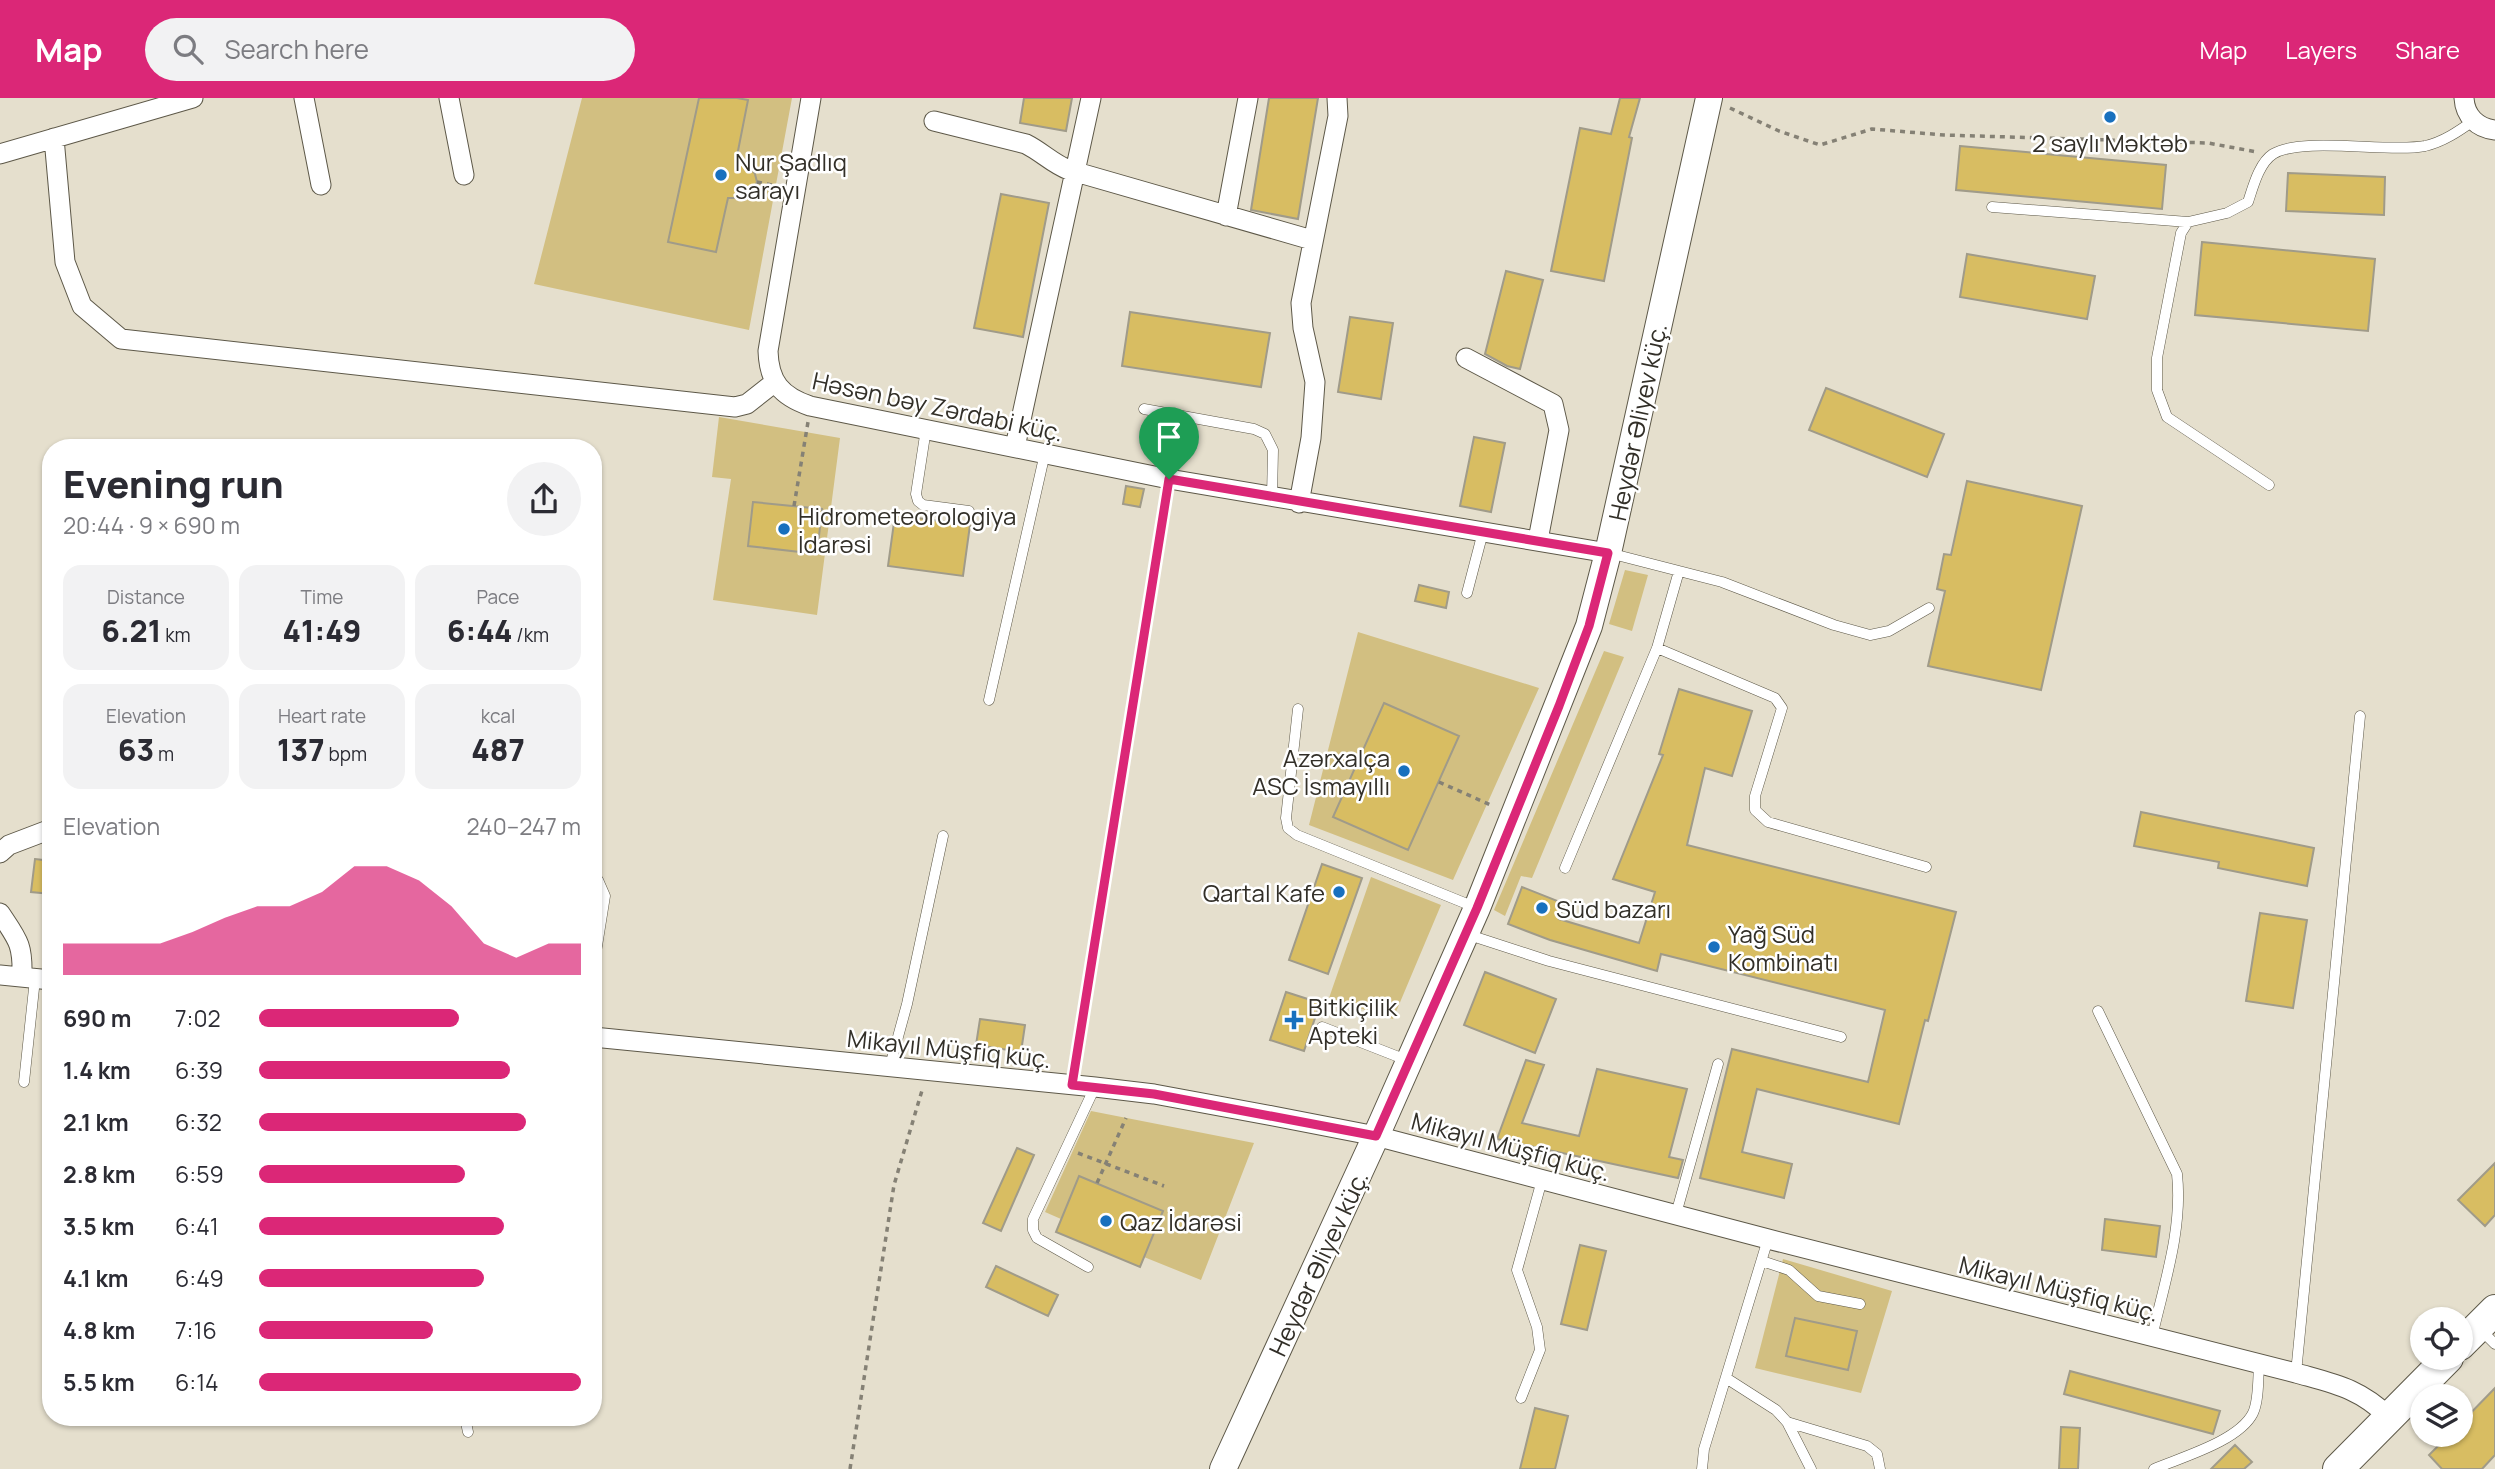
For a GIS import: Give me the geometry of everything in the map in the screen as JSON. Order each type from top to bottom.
[{"type":"main road","name":"Heydər Əliyev küç.","points":[[1223,1469],[1477,908],[1589,626],[1715,101]]},
{"type":"main road","points":[[2338,1469],[2436,1370]]},
{"type":"street","points":[[0,154],[194,98]]},
{"type":"street","points":[[304,98],[321,185]]},
{"type":"street","points":[[449,98],[464,175]]},
{"type":"street","name":"Həsən bəy Zərdabi küç.","points":[[811,98],[768,351],[769,367],[775,382],[794,401],[810,407],[1169,479],[1608,553]]},
{"type":"street","points":[[1015,447],[1091,98]]},
{"type":"street","points":[[1226,216],[1248,98]]},
{"type":"street","points":[[1299,503],[1311,438],[1315,382],[1303,328],[1301,303],[1338,116],[1337,98]]},
{"type":"street","points":[[2464,98],[2467,113],[2473,121],[2486,129],[2495,130]]},
{"type":"street","points":[[934,121],[1026,144],[1040,151],[1058,166],[1076,172],[1312,240]]},
{"type":"street","points":[[54,138],[65,262],[82,306],[121,340],[735,407],[747,404],[775,382]]},
{"type":"street","points":[[1466,358],[1553,404],[1559,430],[1538,540]]},
{"type":"street","points":[[0,853],[9,845],[42,832]]},
{"type":"street","points":[[0,913],[20,942],[23,954],[42,979]]},
{"type":"street","points":[[0,975],[42,979]]},
{"type":"street","name":"Mikayıl Müşfiq küç.","points":[[602,1038],[1154,1094],[1376,1136],[2296,1373],[2356,1391],[2372,1400],[2389,1417]]},
{"type":"lane","points":[[1992,206],[2188,222],[2227,213],[2248,202],[2258,175],[2273,155],[2297,147],[2425,146],[2451,136],[2473,121]]},
{"type":"lane","points":[[2188,222],[2181,233],[2157,358],[2157,390],[2166,417],[2269,485]]},
{"type":"lane","points":[[1144,409],[1254,429],[1265,434],[1273,450],[1272,497]]},
{"type":"lane","points":[[926,429],[916,494],[918,501],[923,505],[969,511]]},
{"type":"lane","points":[[989,700],[1045,453]]},
{"type":"lane","points":[[1072,1085],[1169,479]]},
{"type":"lane","points":[[1467,593],[1483,531]]},
{"type":"lane","points":[[1608,553],[1723,582],[1834,625],[1870,635],[1889,631],[1929,608]]},
{"type":"lane","points":[[1564,868],[1657,648],[1679,571]]},
{"type":"lane","points":[[1657,648],[1775,698],[1782,708],[1755,796],[1755,810],[1768,822],[1926,867]]},
{"type":"lane","points":[[1298,709],[1286,818],[1288,828],[1297,835],[1477,908]]},
{"type":"lane","points":[[2296,1373],[2360,716]]},
{"type":"lane","points":[[890,1066],[907,1004],[943,835]]},
{"type":"lane","points":[[602,889],[605,896],[602,915]]},
{"type":"lane","points":[[1465,934],[1549,961],[1842,1037]]},
{"type":"lane","points":[[24,1082],[42,979]]},
{"type":"lane","points":[[2098,1010],[2177,1174],[2178,1219],[2152,1337]]},
{"type":"lane","points":[[1322,1027],[1409,1062]]},
{"type":"lane","points":[[1676,1214],[1718,1064]]},
{"type":"lane","points":[[1088,1267],[1037,1238],[1033,1230],[1033,1219],[1095,1087]]},
{"type":"lane","points":[[1521,1398],[1540,1350],[1537,1327],[1517,1270],[1542,1180]]},
{"type":"lane","points":[[1702,1469],[1704,1449],[1768,1239]]},
{"type":"lane","points":[[1762,1261],[1789,1270],[1818,1296],[1860,1304]]},
{"type":"lane","points":[[2154,1469],[2221,1441],[2240,1428],[2255,1409],[2259,1364]]},
{"type":"lane","points":[[1726,1378],[1776,1410],[1787,1422],[1811,1469]]},
{"type":"lane","points":[[1787,1422],[1867,1446],[1877,1454],[1880,1469]]},
{"type":"lane","points":[[467,1426],[468,1432]]},
{"type":"path","points":[[1715,101],[1795,137],[1820,145],[1872,129],[1944,135],[2208,143],[2273,155]]},
{"type":"path","points":[[794,506],[810,407]]},
{"type":"path","points":[[1438,782],[1515,815]]},
{"type":"path","points":[[850,1469],[894,1185],[928,1070]]},
{"type":"path","points":[[1097,1184],[1126,1118]]},
{"type":"path","points":[[1066,1148],[1164,1186]]},
{"type":"shaded area","points":[[582,98],[792,98],[749,330],[534,284]]},
{"type":"shaded area","points":[[719,417],[840,438],[817,615],[713,600],[731,479],[712,477]]},
{"type":"shaded area","points":[[1625,570],[1648,575],[1632,631],[1609,624]]},
{"type":"shaded area","points":[[1358,632],[1539,688],[1453,880],[1309,825]]},
{"type":"shaded area","points":[[1604,651],[1624,657],[1532,878],[1521,876],[1505,916],[1494,910]]},
{"type":"shaded area","points":[[1371,877],[1441,905],[1393,1019],[1329,998]]},
{"type":"shaded area","points":[[1091,1111],[1254,1143],[1201,1280],[1144,1257],[1163,1211],[1079,1176],[1061,1219],[1045,1212]]},
{"type":"shaded area","points":[[1783,1259],[1892,1291],[1861,1393],[1755,1368]]},
{"type":"building","points":[[699,98],[748,100],[736,161],[747,164],[755,174],[757,182],[753,190],[742,198],[728,198],[716,252],[668,242]]},
{"type":"building","points":[[1024,98],[1072,98],[1066,131],[1020,123]]},
{"type":"building","points":[[1269,98],[1318,98],[1298,219],[1251,210]]},
{"type":"building","points":[[1620,98],[1640,98],[1629,137],[1632,138],[1604,281],[1551,271],[1580,128],[1611,134]]},
{"type":"building","points":[[1960,146],[2166,165],[2162,209],[1956,190]]},
{"type":"building","points":[[2288,173],[2385,177],[2384,215],[2286,211]]},
{"type":"building","points":[[1001,194],[1049,203],[1023,337],[974,328]]},
{"type":"building","points":[[2202,242],[2375,259],[2368,331],[2195,315]]},
{"type":"building","points":[[1967,254],[2095,276],[2087,319],[1960,297]]},
{"type":"building","points":[[1506,271],[1543,280],[1520,369],[1507,366],[1485,354]]},
{"type":"building","points":[[1130,312],[1270,333],[1261,387],[1122,366]]},
{"type":"building","points":[[1350,317],[1393,323],[1381,399],[1338,392]]},
{"type":"building","points":[[1826,388],[1944,434],[1927,477],[1809,430]]},
{"type":"building","points":[[1474,437],[1505,443],[1491,512],[1460,506]]},
{"type":"building","points":[[1967,481],[2082,506],[2041,690],[1928,666],[1945,591],[1937,589],[1944,554],[1951,555]]},
{"type":"building","points":[[1126,486],[1144,489],[1140,507],[1123,504]]},
{"type":"building","points":[[753,502],[822,509],[817,554],[748,546]]},
{"type":"building","points":[[895,515],[970,525],[963,576],[888,566]]},
{"type":"building","points":[[1419,585],[1449,592],[1446,608],[1415,601]]},
{"type":"building","points":[[1679,689],[1752,711],[1732,776],[1705,768],[1687,845],[1956,912],[1899,1124],[1757,1089],[1742,1152],[1792,1164],[1784,1198],[1700,1178],[1732,1049],[1868,1082],[1885,1010],[1661,954],[1657,971],[1550,940],[1508,924],[1522,887],[1565,904],[1559,919],[1639,943],[1655,892],[1613,879],[1663,755],[1659,754]]},
{"type":"building","points":[[1384,703],[1459,736],[1408,850],[1333,817]]},
{"type":"building","points":[[2141,812],[2314,848],[2307,886],[2218,868],[2219,862],[2134,846]]},
{"type":"building","points":[[35,859],[42,860],[42,893],[31,892]]},
{"type":"building","points":[[1322,864],[1362,878],[1328,974],[1289,960]]},
{"type":"building","points":[[2260,913],[2307,920],[2293,1008],[2246,1001]]},
{"type":"building","points":[[1485,972],[1556,999],[1535,1053],[1464,1025]]},
{"type":"building","points":[[1286,992],[1320,1003],[1304,1051],[1270,1040]]},
{"type":"building","points":[[980,1019],[1025,1025],[1021,1052],[976,1045]]},
{"type":"building","points":[[1526,1060],[1544,1065],[1522,1123],[1579,1136],[1597,1069],[1687,1089],[1669,1157],[1683,1160],[1678,1178],[1497,1139]]},
{"type":"building","points":[[1017,1148],[1034,1155],[1001,1231],[983,1223]]},
{"type":"building","points":[[2495,1163],[2495,1215],[2485,1226],[2458,1200]]},
{"type":"building","points":[[1079,1176],[1163,1211],[1140,1267],[1056,1232]]},
{"type":"building","points":[[2105,1219],[2160,1226],[2156,1257],[2102,1250]]},
{"type":"building","points":[[1580,1245],[1606,1251],[1587,1330],[1561,1324]]},
{"type":"building","points":[[996,1266],[1058,1295],[1048,1316],[986,1287]]},
{"type":"building","points":[[1795,1318],[1857,1331],[1848,1370],[1786,1356]]},
{"type":"building","points":[[2070,1371],[2220,1411],[2213,1434],[2064,1394]]},
{"type":"building","points":[[2495,1388],[2495,1455],[2482,1469],[2442,1469],[2429,1455],[2437,1447],[2473,1447],[2473,1411]]},
{"type":"building","points":[[1535,1408],[1568,1416],[1555,1469],[1520,1469]]},
{"type":"building","points":[[2061,1427],[2080,1428],[2078,1469],[2059,1469]]},
{"type":"building","points":[[2235,1445],[2252,1462],[2244,1469],[2211,1469]]},
{"type":"place","name":"2 saylı Məktəb","points":[[2110,117]]},
{"type":"place","name":"Nur Şadlıq sarayı","points":[[721,175]]},
{"type":"place","name":"Hidrometeorologiya İdarəsi","points":[[784,529]]},
{"type":"place","name":"Azərxalça ASC İsmayıllı","points":[[1404,771]]},
{"type":"place","name":"Qartal Kafe","points":[[1339,892]]},
{"type":"place","name":"Süd bazarı","points":[[1542,908]]},
{"type":"place","name":"Yağ Süd Kombinatı","points":[[1714,947]]},
{"type":"place","name":"Bitkiçilik Apteki","points":[[1294,1020]]},
{"type":"place","name":"Qaz İdarəsi","points":[[1106,1221]]},
{"type":"route","points":[[1169,479],[1608,553],[1589,626],[1559,706],[1477,908],[1376,1136],[1154,1094],[1072,1085],[1169,479]]}]
